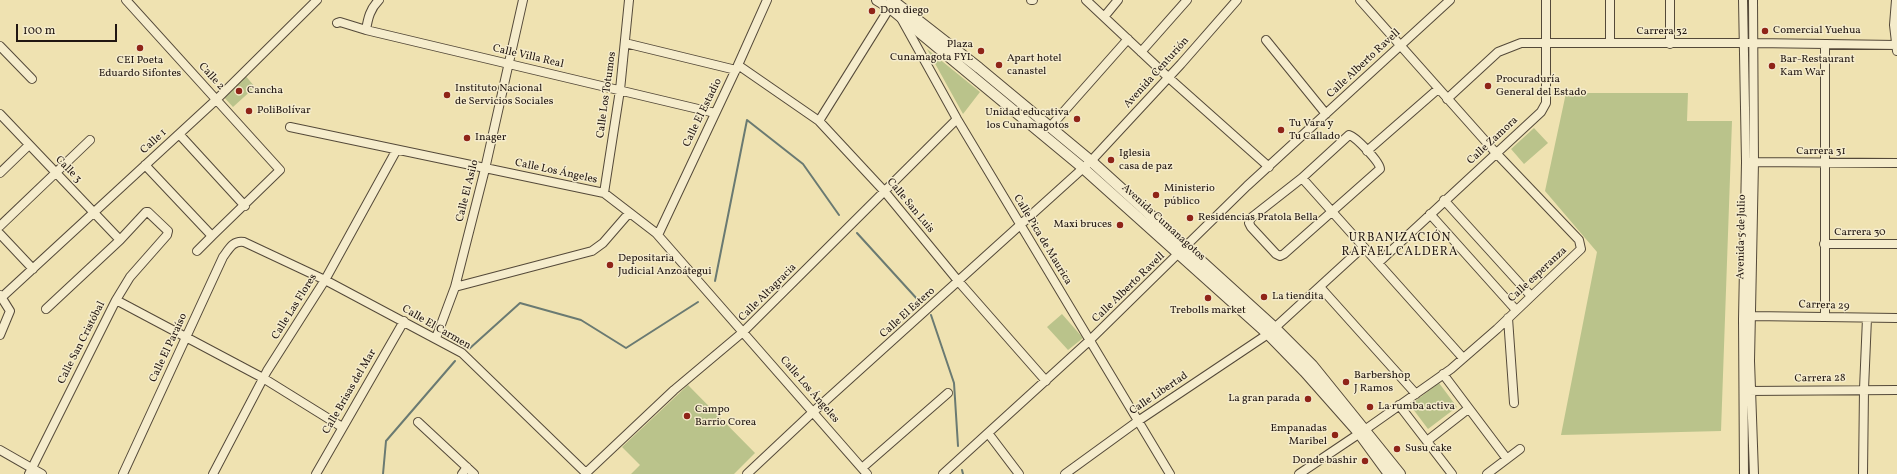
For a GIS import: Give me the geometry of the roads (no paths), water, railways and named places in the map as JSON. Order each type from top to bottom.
[{"type":"street","name":"Calle 2","points":[[126,0],[280,169],[280,172],[245,206]]},
{"type":"street","name":"Calle 1","points":[[0,334],[10,311],[1,296],[33,269],[217,99],[317,0]]},
{"type":"street","points":[[366,30],[368,17],[374,5],[380,0]]},
{"type":"street","name":"Calle El Asilo","points":[[436,338],[455,287],[485,169],[522,0]]},
{"type":"street","name":"Calle Los Totumos","points":[[604,193],[620,90],[629,0]]},
{"type":"street","name":"Calle El Estadio","points":[[658,235],[737,68],[767,0]]},
{"type":"street","name":"Avenida Cumanagotos","points":[[877,0],[893,2],[1051,126],[1087,164]]},
{"type":"street","points":[[1086,0],[1168,78],[1269,167]]},
{"type":"street","points":[[1104,17],[1118,0]]},
{"type":"street","points":[[1141,52],[1187,0]]},
{"type":"street","name":"Avenida Centurión","points":[[1087,164],[1168,78],[1237,0]]},
{"type":"street","name":"Calle esperanza","points":[[1299,474],[1443,374],[1508,318],[1581,249],[1579,240],[1496,153],[1438,89],[1401,44],[1360,0]]},
{"type":"street","name":"Calle Alberto Ravell","points":[[943,474],[1089,341],[1269,167],[1450,0]]},
{"type":"street","name":"Calle Zamora","points":[[1378,263],[1444,200],[1541,112],[1546,104],[1546,0]]},
{"type":"street","points":[[1610,0],[1610,43]]},
{"type":"street","points":[[1670,0],[1670,44]]},
{"type":"street","name":"Avenida 5 de Julio","points":[[1743,0],[1745,43],[1748,276],[1747,391],[1754,474]]},
{"type":"street","name":"Avenida 5 de Julio","points":[[1744,474],[1751,316],[1748,276],[1754,162],[1755,42],[1753,0]]},
{"type":"street","points":[[1896,0],[1894,25],[1897,51]]},
{"type":"street","points":[[819,121],[893,2]]},
{"type":"street","name":"Avenida Cumanagotos","points":[[893,2],[900,16],[1087,164],[1271,331],[1305,372],[1362,431],[1400,474]]},
{"type":"street","name":"Calle Pica de Maurica","points":[[900,16],[957,119],[1170,474]]},
{"type":"street","name":"Calle Villa Real","points":[[337,23],[340,22],[366,30],[715,113]]},
{"type":"street","points":[[1051,126],[1128,39]]},
{"type":"street","points":[[1266,40],[1326,114]]},
{"type":"street","name":"Carrera 32","points":[[1447,99],[1498,52],[1521,43],[1670,44],[1755,42],[1825,45],[1897,45]]},
{"type":"street","name":"Calle San Luis","points":[[625,43],[737,68],[819,121],[885,192],[959,282],[1046,381]]},
{"type":"street","points":[[1825,45],[1825,316]]},
{"type":"street","points":[[0,46],[32,79]]},
{"type":"street","points":[[1367,151],[1438,89]]},
{"type":"street","name":"Calle 3","points":[[0,115],[120,240]]},
{"type":"street","name":"Calle Altagracia","points":[[587,474],[674,390],[744,332],[957,119]]},
{"type":"street","name":"Calle Los Ángeles","points":[[290,127],[396,151],[604,193],[658,235],[865,471]]},
{"type":"street","points":[[179,134],[245,206],[197,251]]},
{"type":"street","points":[[1349,135],[1354,136],[1367,151],[1380,166],[1380,169],[1280,256],[1276,254],[1251,228],[1251,218],[1302,178],[1349,135]]},
{"type":"street","points":[[0,226],[90,140]]},
{"type":"street","points":[[0,173],[29,145]]},
{"type":"street","name":"Calle Las Flores","points":[[213,474],[263,378],[325,280],[396,151]]},
{"type":"street","name":"Carrera 31","points":[[1746,162],[1897,163]]},
{"type":"street","name":"Calle El Estero","points":[[747,474],[813,412],[959,282],[1087,164]]},
{"type":"street","points":[[145,165],[212,236]]},
{"type":"street","points":[[1302,178],[1463,358]]},
{"type":"street","points":[[1444,200],[1531,296]]},
{"type":"street","name":"Calle San Cristóbal","points":[[30,471],[116,300],[130,277],[167,235],[168,231],[147,212],[120,240]]},
{"type":"street","points":[[455,287],[592,251],[603,243],[629,213]]},
{"type":"street","points":[[1430,214],[1516,310]]},
{"type":"street","points":[[0,234],[33,269]]},
{"type":"street","points":[[46,309],[120,240]]},
{"type":"street","name":"Calle El Carmen","points":[[244,242],[325,280],[462,353],[587,474]]},
{"type":"street","name":"Calle El Paraíso","points":[[123,474],[223,257],[235,243],[244,242]]},
{"type":"street","name":"Carrera 30","points":[[1824,244],[1897,244]]},
{"type":"street","name":"Calle Libertad","points":[[1065,474],[1138,421],[1271,331],[1363,247]]},
{"type":"street","points":[[1320,286],[1416,394]]},
{"type":"street","points":[[116,300],[263,378],[342,427]]},
{"type":"street","name":"Carrera 29","points":[[1751,316],[1897,318]]},
{"type":"street","points":[[1508,318],[1514,403]]},
{"type":"street","points":[[1864,474],[1864,390],[1867,318]]},
{"type":"street","name":"Calle Brisas del Mar","points":[[316,474],[404,321]]},
{"type":"street","points":[[1443,374],[1507,459]]},
{"type":"street","name":"Carrera 28","points":[[1747,391],[1897,390]]},
{"type":"street","points":[[865,471],[948,393]]},
{"type":"street","points":[[1399,405],[1452,474]]},
{"type":"street","points":[[1427,440],[1468,409]]},
{"type":"street","points":[[418,422],[464,470],[474,474]]},
{"type":"street","name":"Avenida Cumanagotos","points":[[1362,431],[1389,474]]},
{"type":"street","points":[[988,433],[1019,474]]},
{"type":"street","points":[[1487,474],[1520,449]]},
{"type":"street","points":[[0,450],[30,471],[42,474]]},
{"type":"waterway","points":[[715,281],[747,120],[803,164],[839,215]]},
{"type":"waterway","points":[[857,233],[918,300]]},
{"type":"waterway","points":[[469,349],[520,303],[581,320],[626,348],[698,302]]},
{"type":"waterway","points":[[931,315],[954,383],[958,446]]},
{"type":"waterway","points":[[383,474],[386,441],[455,361]]},
{"type":"waterway","points":[[962,470],[963,474]]},
{"type":"place","name":"Don diego","points":[[872,11]]},
{"type":"place","name":"Comercial Yuehua","points":[[1765,31]]},
{"type":"place","name":"CEI Poeta Eduardo Sifontes","points":[[140,48]]},
{"type":"place","name":"Plaza Cunamagota FYL","points":[[981,51]]},
{"type":"place","name":"Apart hotel canastel","points":[[999,65]]},
{"type":"place","name":"Bar-Restaurant Kam War","points":[[1772,66]]},
{"type":"place","name":"Procuraduría General del Estado","points":[[1488,86]]},
{"type":"place","name":"Cancha","points":[[239,91]]},
{"type":"place","name":"Instituto Nacional de Servicios Sociales","points":[[447,95]]},
{"type":"place","name":"PoliBolívar","points":[[249,111]]},
{"type":"place","name":"Unidad educativa los Cunamagotos","points":[[1077,119]]},
{"type":"place","name":"Tu Vara y Tu Callado","points":[[1281,130]]},
{"type":"place","name":"Inager","points":[[467,138]]},
{"type":"place","name":"Iglesia casa de paz","points":[[1111,160]]},
{"type":"place","name":"Ministerio público","points":[[1156,195]]},
{"type":"place","name":"Residencias Pratola Bella","points":[[1190,218]]},
{"type":"place","name":"Maxi bruces","points":[[1120,225]]},
{"type":"place","name":"Depositaria Judicial Anzoátegui","points":[[610,265]]},
{"type":"place","name":"La tiendita","points":[[1264,297]]},
{"type":"place","name":"Trebolls market","points":[[1208,298]]},
{"type":"place","name":"Barbershop J Ramos","points":[[1346,382]]},
{"type":"place","name":"La gran parada","points":[[1308,399]]},
{"type":"place","name":"La rumba activa","points":[[1370,407]]},
{"type":"place","name":"Campo Barrio Corea","points":[[687,416]]},
{"type":"place","name":"Empanadas Maribel","points":[[1335,435]]},
{"type":"place","name":"Susu cake","points":[[1397,449]]},
{"type":"place","name":"Donde bashir","points":[[1365,461]]},
{"type":"district","name":"URBANIZACIÓN RAFAEL CALDERA","points":[[1400,246]]}]
